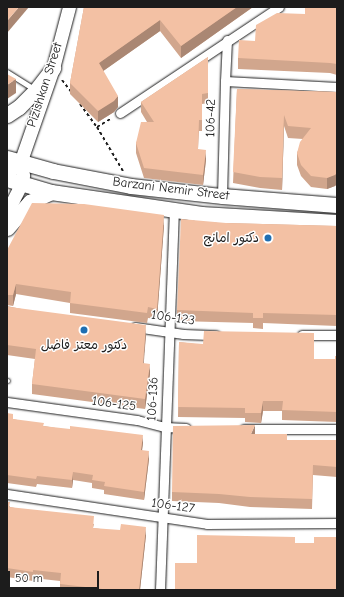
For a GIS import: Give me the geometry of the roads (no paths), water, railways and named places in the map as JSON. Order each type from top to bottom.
[{"type":"main road","name":"Pizishkan Street","points":[[7,212],[14,181],[23,175],[13,160],[53,68],[65,9]]},
{"type":"main road","points":[[11,110],[36,90],[53,68]]},
{"type":"main road","points":[[7,172],[13,160]]},
{"type":"main road","name":"Barzani Nemir Street","points":[[13,160],[53,172],[131,186],[222,196],[337,204]]},
{"type":"main road","name":"Barzani Nemir Street","points":[[14,181],[51,192],[174,210],[269,219],[337,222]]},
{"type":"main road","points":[[7,228],[30,202],[39,196],[51,192]]},
{"type":"street","points":[[120,112],[279,7]]},
{"type":"street","name":"106-42","points":[[222,196],[224,81],[228,40]]},
{"type":"street","points":[[224,81],[337,87]]},
{"type":"street","name":"106-136","points":[[160,590],[174,210]]},
{"type":"street","name":"106-123","points":[[122,325],[195,335],[222,335]]},
{"type":"street","points":[[293,335],[337,336]]},
{"type":"street","name":"106-125","points":[[7,402],[137,420],[165,427],[199,428]]},
{"type":"street","points":[[237,429],[337,429]]},
{"type":"street","name":"106-127","points":[[7,494],[207,524],[337,523]]},
{"type":"lane","points":[[7,72],[36,90]]},
{"type":"place","name":"دكتور امانج","points":[[268,238]]},
{"type":"place","name":"دكتور معتز فاضل","points":[[84,330]]}]
